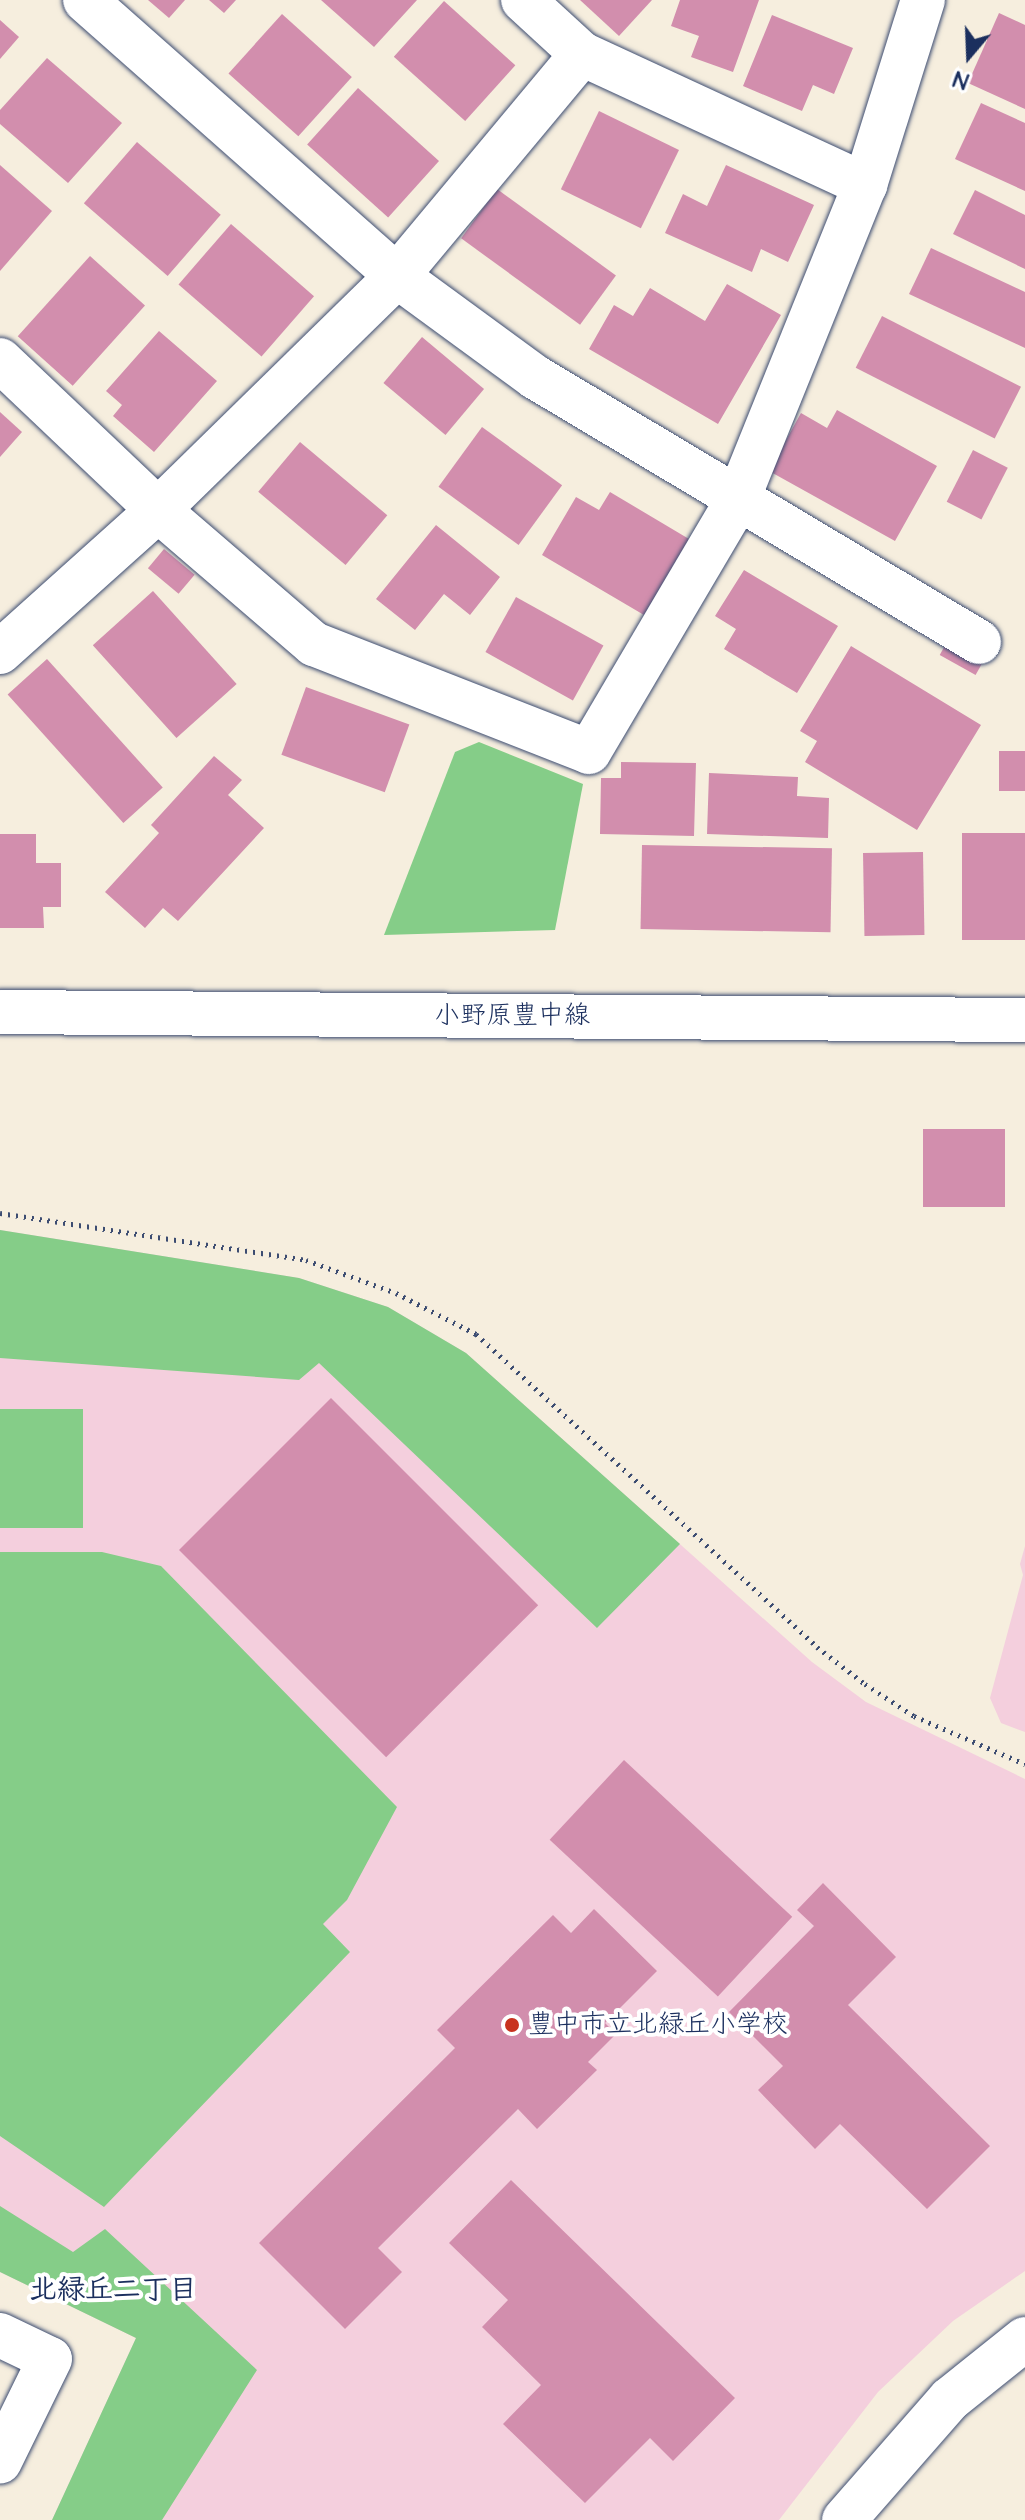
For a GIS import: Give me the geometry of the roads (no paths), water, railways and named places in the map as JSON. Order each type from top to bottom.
[{"type":"street","points":[[85,0],[397,276],[535,377],[979,642]]},
{"type":"street","points":[[523,0],[582,54],[865,185]]},
{"type":"street","points":[[0,360],[158,510],[314,644],[589,752],[738,499],[865,185],[923,0]]},
{"type":"street","points":[[0,652],[158,510],[397,276],[582,54]]},
{"type":"street","name":"小野原豊中線","points":[[0,1012],[1025,1020]]},
{"type":"street","points":[[0,2335],[50,2359],[0,2461]]},
{"type":"street","points":[[844,2520],[950,2399],[1025,2339]]},
{"type":"place","name":"豊中市立北緑丘小学校","points":[[512,2025]]},
{"type":"district","name":"北緑丘二丁目","points":[[113,2290]]}]
